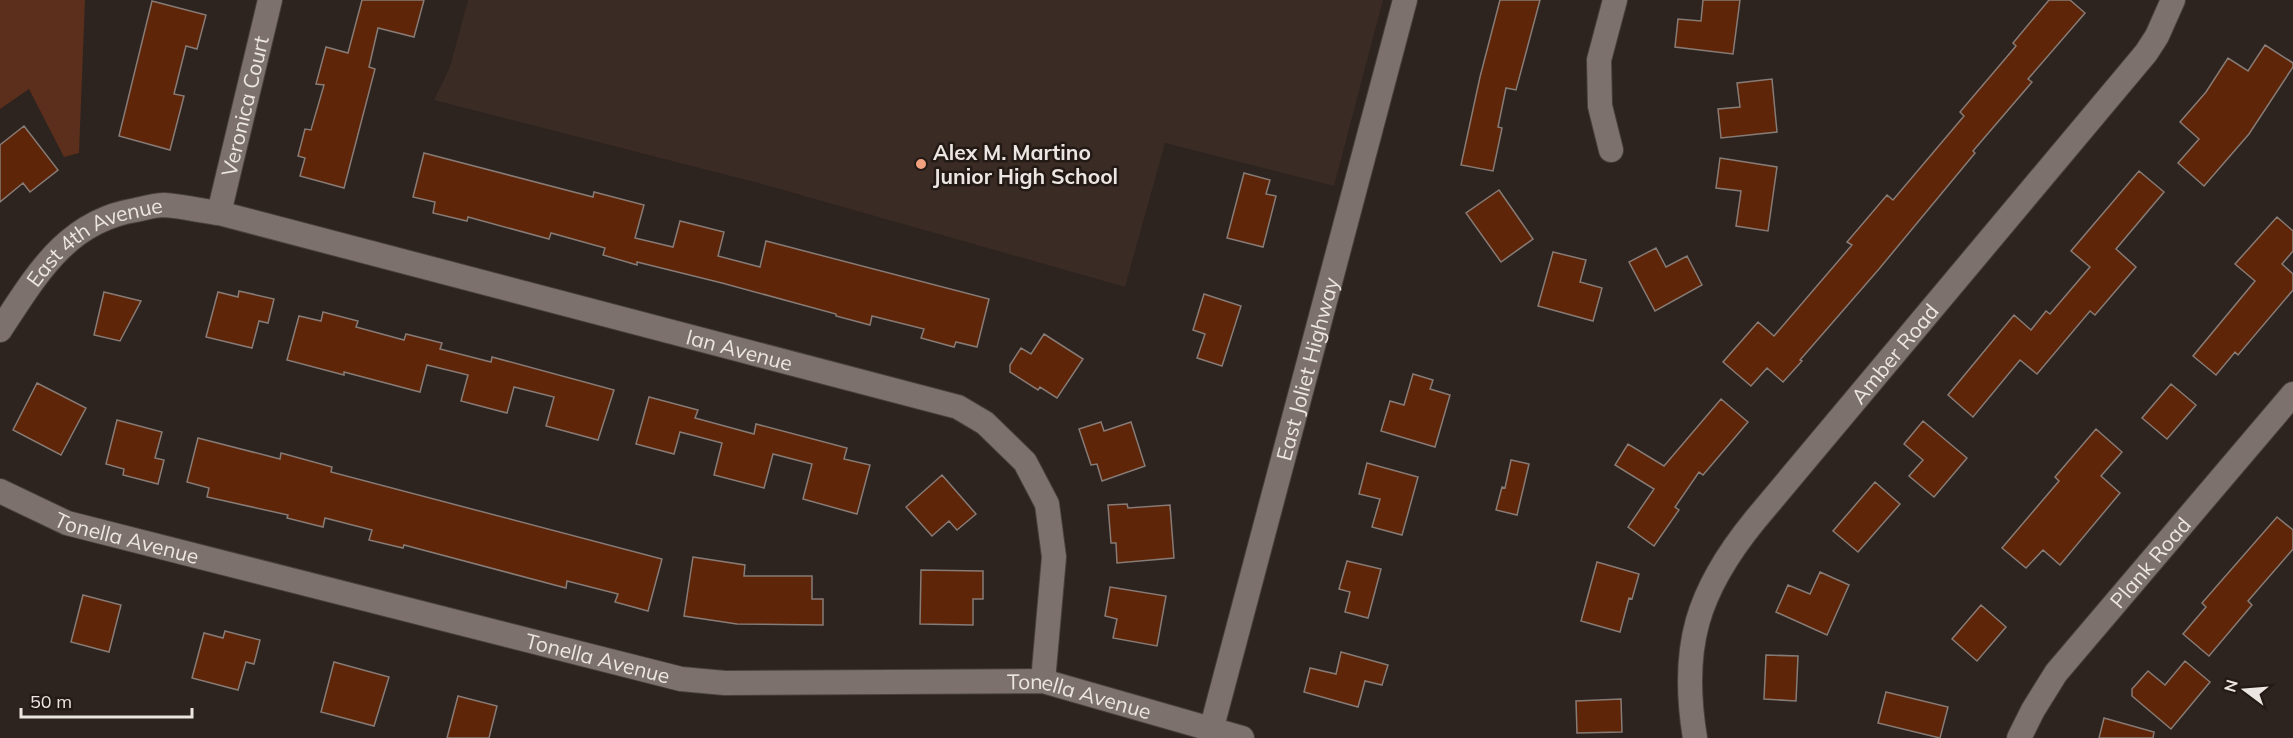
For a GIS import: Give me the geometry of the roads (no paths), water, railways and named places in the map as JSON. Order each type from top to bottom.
[{"type":"street","name":"Veronica Court","points":[[219,213],[270,0]]},
{"type":"street","name":"East Joliet Highway","points":[[1210,734],[1405,0]]},
{"type":"street","points":[[1611,150],[1600,106],[1599,60],[1615,0]]},
{"type":"street","name":"Amber Road","points":[[1695,738],[1690,696],[1691,647],[1708,593],[1724,561],[1755,520],[2146,53],[2169,12],[2173,0]]},
{"type":"street","name":"East 4th Avenue","points":[[0,330],[44,266],[64,243],[91,225],[122,212],[163,205],[219,213]]},
{"type":"street","name":"Ian Avenue","points":[[219,213],[958,407],[985,423],[1025,462],[1047,504],[1054,557],[1043,681]]},
{"type":"street","name":"Plank Road","points":[[2019,738],[2056,673],[2293,394]]},
{"type":"street","name":"Tonella Avenue","points":[[0,491],[67,523],[681,679],[724,683],[1043,681],[1210,734],[1242,738]]},
{"type":"place","name":"Alex M. Martino Junior High School","points":[[921,164]]}]
